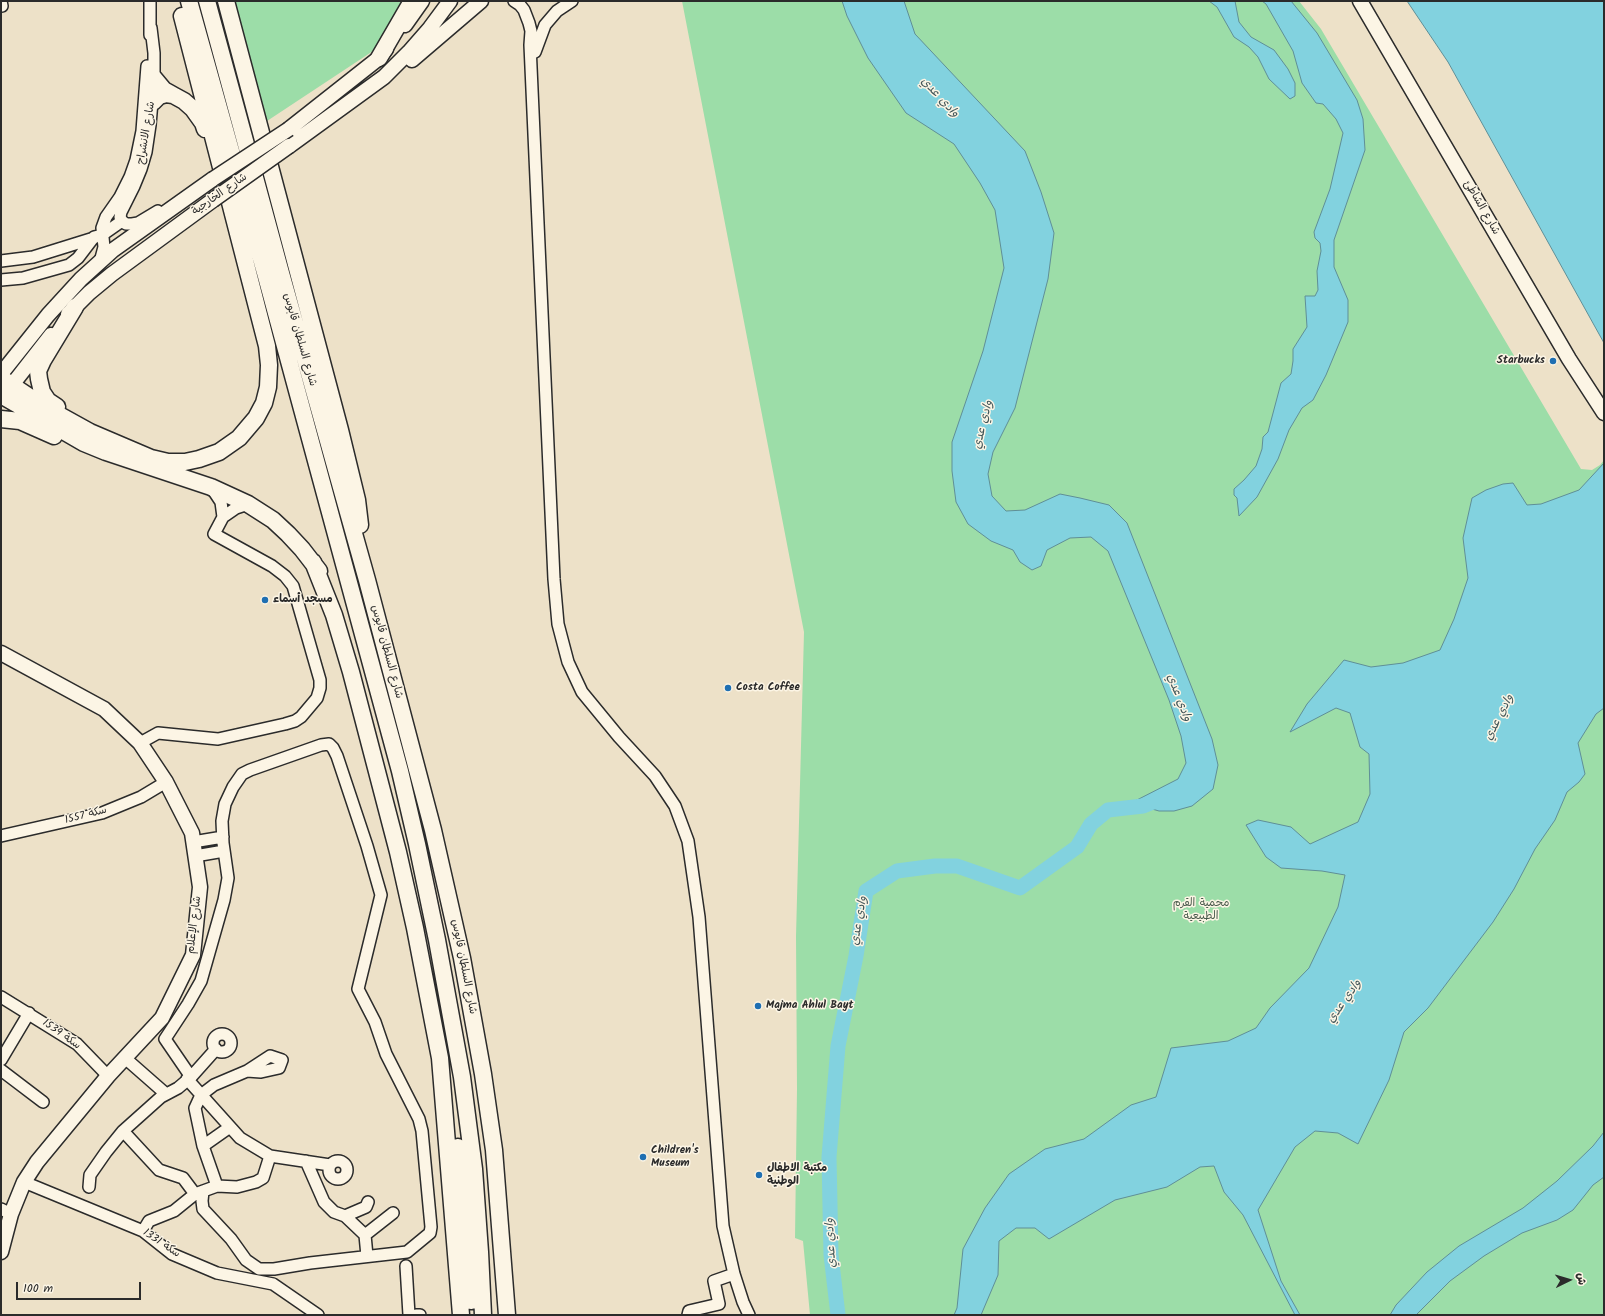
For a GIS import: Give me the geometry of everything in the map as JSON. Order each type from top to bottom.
[{"type":"highway","points":[[1,419],[20,421],[58,438],[87,438],[151,458],[168,462],[185,462],[219,452],[239,438],[256,418],[264,403],[268,387],[269,365],[264,332],[220,197],[178,1]]},
{"type":"highway","name":"شارع السلطان قابوس","points":[[188,1],[268,284],[400,772],[417,844],[437,940],[462,1077],[474,1169],[483,1315]]},
{"type":"highway","name":"شارع السلطان قابوس","points":[[207,1],[367,580],[433,830],[462,958],[483,1074],[494,1150],[507,1315]]},
{"type":"highway","points":[[226,1],[340,430],[357,500],[367,580]]},
{"type":"highway","points":[[379,58],[412,1]]},
{"type":"highway","points":[[154,78],[164,90],[184,101],[193,109],[203,123],[214,161],[220,197]]},
{"type":"highway","points":[[153,102],[159,96],[166,94],[173,95]]},
{"type":"highway","points":[[75,307],[38,371],[42,392],[48,401],[87,438]]},
{"type":"highway","points":[[3,388],[43,406],[106,452],[211,487],[248,504],[273,520],[313,562],[327,581],[338,602],[377,726],[400,772]]},
{"type":"highway","points":[[313,562],[334,615],[351,672],[398,852],[416,935],[440,1058],[461,1315]]},
{"type":"highway","points":[[437,940],[458,1140],[472,1315]]},
{"type":"main road","name":"شارع الخارجية","points":[[3,388],[57,306],[81,279],[113,250],[213,179],[289,129],[379,58],[404,28],[422,1]]},
{"type":"main road","name":"شارع الخارجية","points":[[3,388],[75,307],[112,274],[384,77],[410,52],[450,1]]},
{"type":"main road","points":[[384,77],[409,62],[480,1]]},
{"type":"main road","name":"شارع الشاطئ","points":[[1360,1],[1566,354],[1604,413]]},
{"type":"main road","name":"شارع الإعلام","points":[[1,653],[104,709],[140,743],[166,782],[192,833],[200,887],[193,955],[162,1018],[108,1076],[37,1162],[6,1211],[1,1252]]},
{"type":"street","name":"شارع الانشراح","points":[[122,221],[120,212],[134,186],[146,152],[153,102],[154,53],[150,1]]},
{"type":"street","points":[[468,11],[487,1]]},
{"type":"street","points":[[514,1],[524,10],[529,23],[531,36],[554,579],[558,624],[568,662],[582,692],[619,737],[655,776],[675,806],[688,841],[698,917],[723,1226],[734,1274],[749,1315]]},
{"type":"street","points":[[532,62],[544,25],[557,11],[572,1]]},
{"type":"street","name":"شارع الانشراح","points":[[100,262],[104,247],[98,236],[106,217],[120,197],[130,177],[136,160],[142,131],[151,28]]},
{"type":"street","points":[[148,52],[150,69],[154,78]]},
{"type":"street","points":[[1,261],[33,257],[98,236],[122,221],[126,224],[138,223],[197,190]]},
{"type":"street","points":[[1,280],[23,278],[69,265],[78,258],[98,236]]},
{"type":"street","points":[[211,487],[221,502],[223,517]]},
{"type":"street","points":[[140,743],[158,733],[218,739],[285,724],[295,721],[301,717],[317,698],[320,688],[320,680],[293,586],[285,576],[272,566],[214,534],[223,517],[236,508],[248,504]]},
{"type":"street","points":[[123,1131],[159,1170],[182,1178],[199,1192],[203,1209],[231,1239],[246,1260],[259,1269],[274,1269],[310,1262],[407,1252],[430,1234],[431,1214],[426,1182],[422,1131],[419,1119],[386,1054],[375,1022],[358,989],[381,895],[367,846],[333,748],[329,744],[321,745],[250,770],[242,774],[233,787],[225,804],[222,821],[228,878],[224,900],[200,980],[188,1004],[165,1039],[201,1095],[240,1138],[270,1156],[330,1165]]},
{"type":"street","name":"سكة 1557","points":[[1,836],[102,813],[141,797],[166,782]]},
{"type":"street","points":[[193,842],[223,837]]},
{"type":"street","points":[[195,856],[224,851]]},
{"type":"street","name":"سكة 1539","points":[[1,997],[77,1044],[108,1076]]},
{"type":"street","name":"سكة 1539","points":[[1,1060],[29,1013]]},
{"type":"street","points":[[88,1187],[90,1175],[123,1131],[166,1094],[178,1088],[216,1049]]},
{"type":"street","points":[[125,1058],[166,1094]]},
{"type":"street","points":[[217,1186],[203,1146],[195,1108],[201,1095],[214,1086],[247,1071]]},
{"type":"street","points":[[2,1073],[43,1102]]},
{"type":"street","points":[[203,1146],[230,1127]]},
{"type":"street","points":[[143,1231],[149,1221],[174,1211],[199,1192],[217,1186],[237,1187],[256,1182],[263,1178],[270,1156]]},
{"type":"street","points":[[306,1161],[324,1202],[334,1212],[346,1216],[365,1235],[367,1256]]},
{"type":"street","name":"سكة 1331","points":[[24,1182],[143,1231],[172,1254],[217,1273],[273,1284],[318,1315]]},
{"type":"street","points":[[346,1216],[366,1207],[368,1202]]},
{"type":"street","points":[[365,1235],[393,1213]]},
{"type":"street","points":[[406,1266],[409,1315]]},
{"type":"street","points":[[688,1315],[689,1311],[719,1304],[714,1280],[734,1274]]},
{"type":"green space","points":[[232,1],[405,1],[373,51],[264,123]]},
{"type":"green space","name":"محمية القرم الطبيعية","points":[[682,1],[1299,1],[1321,29],[1581,469],[1592,470],[1600,465],[1604,460],[1604,1315],[810,1315],[803,1241],[795,1238],[797,1089],[796,936],[804,632]]},
{"type":"water","points":[[842,1],[904,1],[915,34],[1025,151],[1041,192],[1054,233],[1048,279],[1015,408],[993,452],[988,474],[992,496],[1006,511],[1025,510],[1060,494],[1080,498],[1109,505],[1127,523],[1212,739],[1218,765],[1213,789],[1192,806],[1174,811],[1159,811],[1131,803],[1178,779],[1186,763],[1181,736],[1169,700],[1108,551],[1091,537],[1070,538],[1047,550],[1041,566],[1032,570],[1020,562],[1013,550],[991,541],[968,524],[956,502],[952,471],[952,442],[983,351],[1004,268],[995,210],[980,183],[954,144],[906,113],[868,58],[847,16]]},
{"type":"water","points":[[1209,1],[1235,1],[1239,22],[1251,37],[1274,50],[1288,69],[1295,83],[1295,96],[1290,99],[1269,79],[1258,57],[1249,47],[1234,37],[1217,7]]},
{"type":"water","points":[[1262,1],[1291,1],[1317,33],[1357,100],[1363,119],[1365,150],[1334,240],[1334,267],[1348,300],[1348,322],[1326,375],[1313,400],[1302,408],[1289,430],[1278,459],[1257,497],[1239,516],[1237,498],[1234,495],[1234,489],[1256,466],[1262,449],[1263,437],[1268,432],[1281,383],[1291,374],[1293,349],[1307,327],[1305,296],[1315,296],[1318,290],[1317,271],[1321,251],[1320,243],[1315,238],[1314,232],[1330,189],[1343,133],[1336,119],[1323,104],[1316,103],[1302,83],[1293,51],[1266,4]]},
{"type":"water","points":[[1407,1],[1604,1],[1604,343],[1448,62]]},
{"type":"water","points":[[1604,463],[1604,708],[1596,714],[1578,743],[1585,774],[1579,782],[1567,792],[1555,820],[1535,849],[1514,889],[1493,922],[1428,1008],[1404,1032],[1389,1080],[1358,1144],[1338,1133],[1315,1131],[1295,1147],[1258,1210],[1281,1281],[1300,1315],[1295,1315],[1243,1215],[1224,1192],[1214,1166],[1200,1167],[1167,1187],[1115,1200],[1049,1239],[1035,1228],[1016,1228],[999,1241],[998,1275],[981,1315],[954,1315],[957,1308],[963,1249],[985,1208],[1009,1174],[1045,1149],[1084,1139],[1131,1105],[1156,1097],[1171,1048],[1228,1041],[1256,1028],[1270,1008],[1309,968],[1338,907],[1345,875],[1322,871],[1281,868],[1266,857],[1246,825],[1258,820],[1291,827],[1310,844],[1358,822],[1370,794],[1369,754],[1360,747],[1350,713],[1336,708],[1290,732],[1307,704],[1344,660],[1371,667],[1403,663],[1440,650],[1454,619],[1468,578],[1463,538],[1472,498],[1486,490],[1503,484],[1513,483],[1527,505],[1541,504],[1579,490]]},
{"type":"water","points":[[1604,1132],[1604,1177],[1593,1185],[1573,1210],[1557,1220],[1522,1233],[1484,1256],[1450,1281],[1416,1315],[1390,1315],[1396,1305],[1427,1272],[1459,1246],[1523,1208],[1557,1181],[1593,1146]]},
{"type":"waterway","name":"وادي عدي","points":[[838,1315],[831,1255],[829,1157],[838,1046],[856,956],[866,891],[897,871],[935,866],[957,866],[1020,888],[1077,847],[1091,824],[1108,810],[1143,806],[1160,799]]},
{"type":"place","name":"Starbucks","points":[[1553,361]]},
{"type":"place","name":"مسجد أسماء","points":[[265,600]]},
{"type":"place","name":"Costa Coffee","points":[[728,688]]},
{"type":"place","name":"Majma Ahlul Bayt","points":[[758,1006]]},
{"type":"place","name":"Children's Museum","points":[[643,1157]]},
{"type":"place","name":"مكتبة الاطفال الوطنية","points":[[759,1175]]}]
